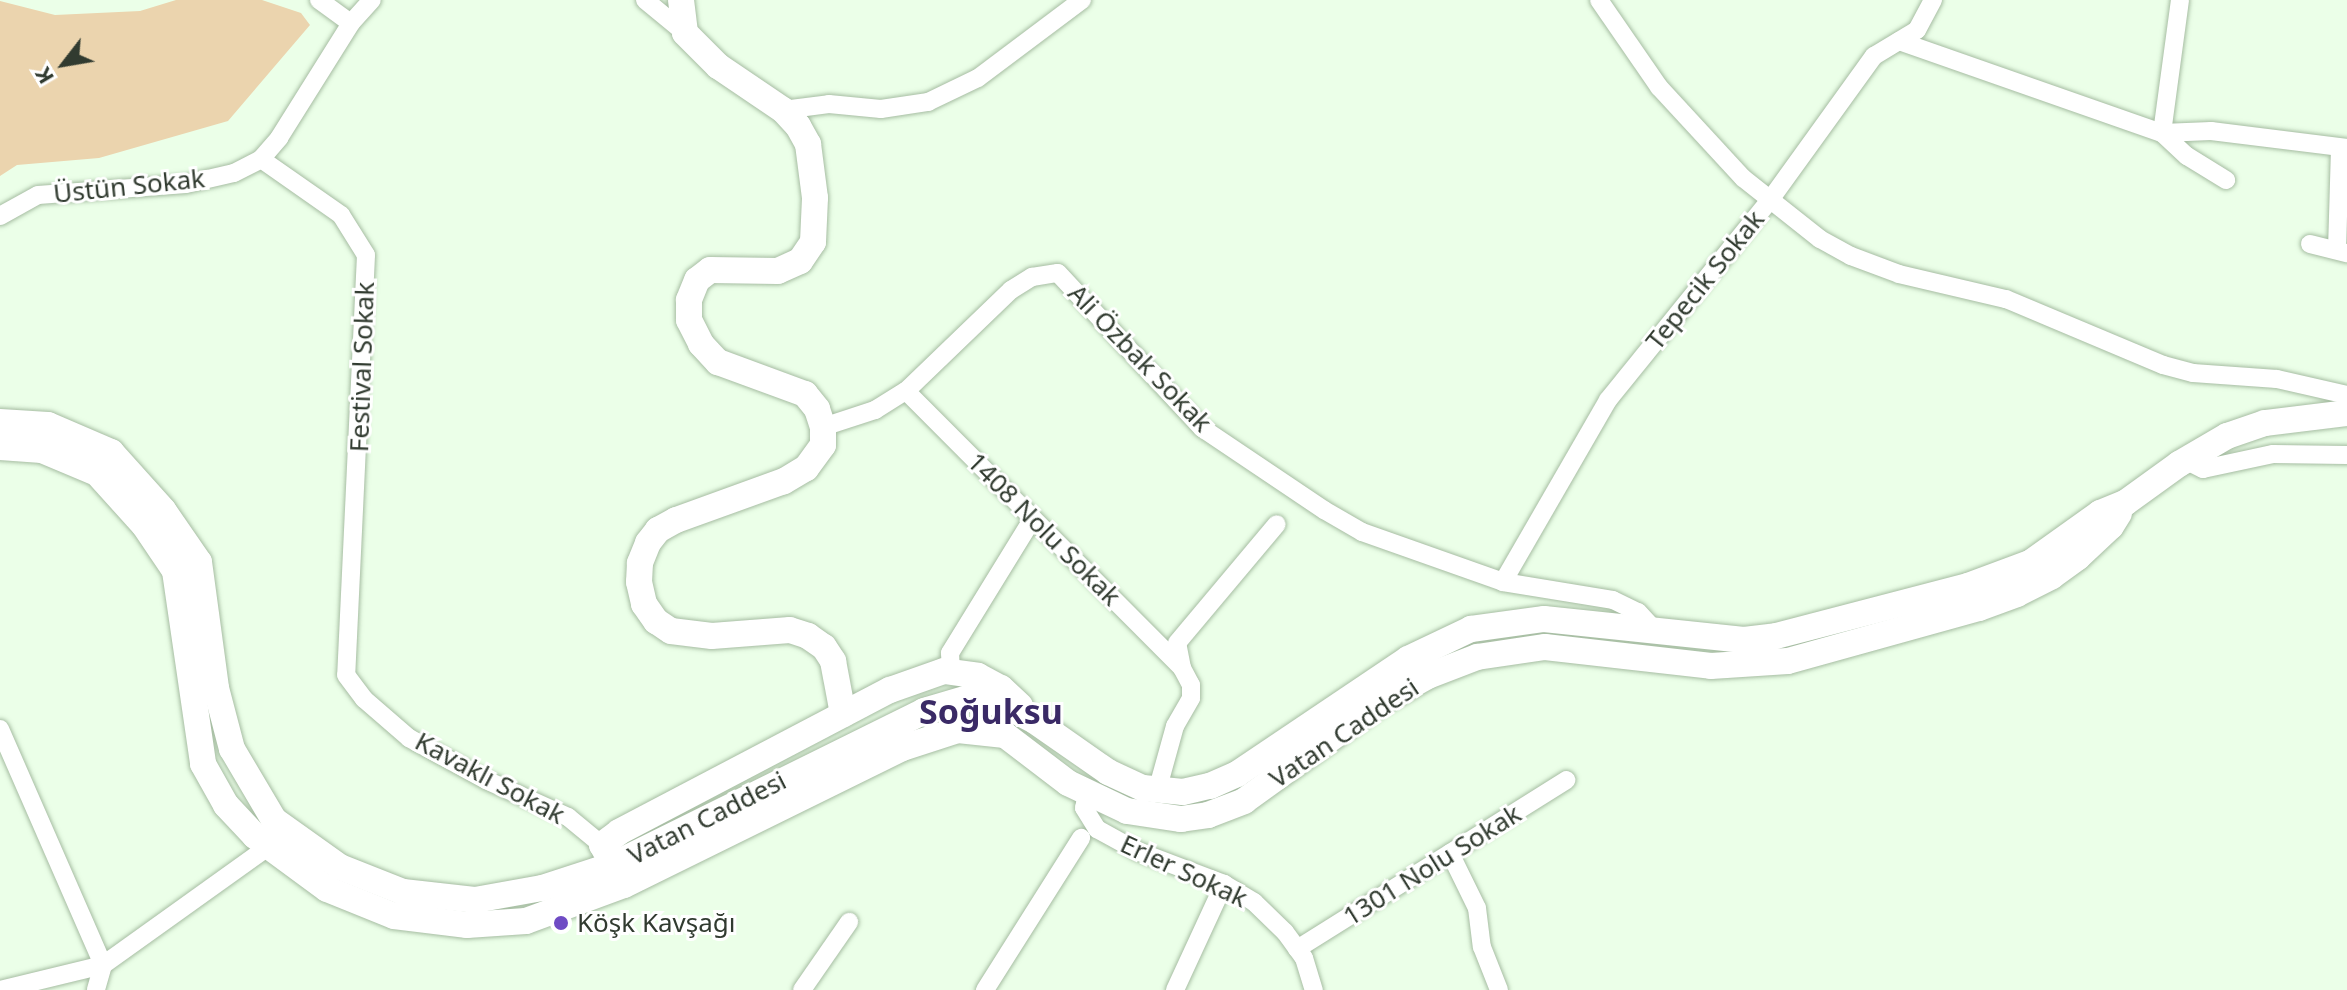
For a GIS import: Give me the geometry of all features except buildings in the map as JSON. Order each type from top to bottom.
[{"type":"street","points":[[319,0],[351,23]]},
{"type":"street","points":[[261,159],[279,138],[351,23],[372,0]]},
{"type":"street","points":[[645,0],[718,66],[783,110],[808,144],[815,198],[813,242],[800,261],[778,271],[710,270],[697,280],[689,320],[701,344],[718,362],[805,394],[817,409],[823,427],[823,445],[806,468],[784,481],[676,520],[658,530],[640,563],[639,582],[650,612],[671,631],[712,636],[790,630],[808,636],[824,647],[833,661],[843,714]]},
{"type":"street","points":[[681,0],[685,33]]},
{"type":"street","points":[[783,110],[829,104],[881,109],[928,102],[978,78],[1082,0]]},
{"type":"street","points":[[1599,0],[1659,87],[1743,178],[1820,239],[1851,256],[1899,274],[2006,299],[2163,365],[2193,373],[2277,379],[2347,395]]},
{"type":"street","name":"Tepecik Sokak","points":[[1503,582],[1608,400],[1770,200],[1874,56],[1917,30],[1933,0]]},
{"type":"street","points":[[2162,133],[2180,0]]},
{"type":"street","points":[[1899,41],[2162,133],[2211,131],[2344,148],[2342,252],[2310,244]]},
{"type":"street","points":[[2162,133],[2187,156],[2226,180]]},
{"type":"street","name":"Üstün Sokak","points":[[0,216],[38,195],[186,184],[234,173],[261,159]]},
{"type":"street","name":"Festival Sokak","points":[[261,159],[341,215],[366,255],[346,675]]},
{"type":"street","name":"Ali Özbak Sokak","points":[[823,427],[875,410],[906,391],[1011,290],[1032,277],[1058,273],[1202,428],[1362,532],[1503,582],[1613,600],[1638,612],[1655,630]]},
{"type":"street","name":"1408 Nolu Sokak","points":[[906,391],[1182,668]]},
{"type":"street","name":"Vatan Caddesi","points":[[0,447],[42,450],[97,473],[144,525],[175,571],[203,764],[226,805],[268,847],[327,889],[394,916],[467,925],[526,921],[613,865],[924,711],[968,698],[1002,704],[1035,721],[1108,772],[1157,791],[1183,792],[1210,786],[1237,774],[1408,659],[1471,629],[1544,619],[1744,640],[1776,636],[1968,586],[2030,563],[2100,513],[2125,503],[2185,460],[2227,436],[2265,423],[2347,413]]},
{"type":"street","name":"Vatan Caddesi","points":[[0,422],[48,425],[111,452],[163,510],[199,562],[216,688],[232,749],[274,820],[340,867],[403,892],[475,900],[542,888],[613,865],[902,748],[958,730],[1005,735],[1068,783],[1149,817],[1181,819],[1208,815],[1244,801],[1380,703],[1416,683],[1477,657],[1512,649],[1545,647],[1711,666],[1788,661],[2017,594],[2052,576],[2111,526],[2125,503]]},
{"type":"street","points":[[2185,460],[2203,469],[2273,454],[2347,455]]},
{"type":"street","points":[[951,672],[950,653],[1033,518]]},
{"type":"street","points":[[1087,793],[1157,791],[1175,726],[1191,698],[1191,685],[1182,668],[1177,643],[1277,524]]},
{"type":"street","points":[[613,865],[619,832],[890,690],[944,671],[978,676],[1001,688],[1035,721]]},
{"type":"street","name":"Kavaklı Sokak","points":[[346,675],[364,699],[409,738],[486,780],[568,817],[613,865]]},
{"type":"street","points":[[0,729],[103,965],[96,990]]},
{"type":"street","name":"1301 Nolu Sokak","points":[[1297,949],[1566,780]]},
{"type":"street","name":"Erler Sokak","points":[[1087,793],[1084,808],[1097,829],[1137,851],[1224,884],[1254,902],[1285,932],[1297,949],[1314,990]]},
{"type":"street","points":[[985,990],[1081,838]]},
{"type":"street","points":[[0,990],[103,965],[268,847]]},
{"type":"street","points":[[1450,853],[1477,908],[1482,947],[1499,990]]},
{"type":"street","points":[[1175,990],[1224,884]]},
{"type":"street","points":[[802,990],[849,922]]},
{"type":"shaded area","points":[[176,0],[262,0],[301,13],[310,25],[228,121],[99,158],[17,165],[0,176],[0,1],[55,15],[140,11]]},
{"type":"place","name":"Köşk Kavşağı","points":[[561,923]]},
{"type":"district","name":"Soğuksu","points":[[991,712]]}]
